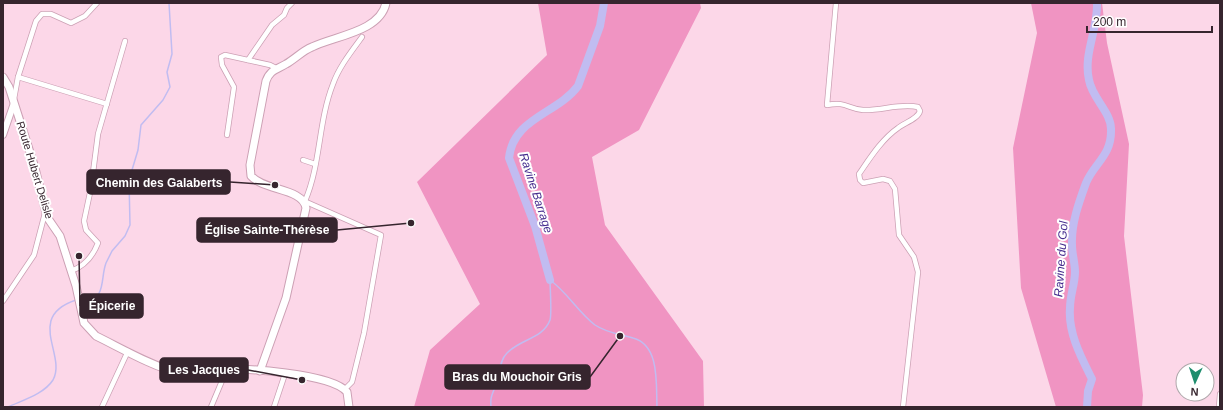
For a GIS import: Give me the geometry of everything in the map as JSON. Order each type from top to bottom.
[{"type":"main road","points":[[260,371],[286,298],[306,208],[304,201],[297,196],[260,183],[252,176],[250,171],[268,74],[276,68],[285,65],[312,47],[332,41],[372,23],[382,13],[386,3]]},
{"type":"main road","name":"Route Hubert Delisle","points":[[3,77],[9,87],[36,168],[45,211],[60,236],[76,286],[84,323],[88,330],[96,336],[128,351]]},
{"type":"main road","points":[[128,351],[164,368],[177,372],[227,369],[260,371],[322,379],[335,383],[345,389],[349,396],[349,407]]},
{"type":"street","points":[[3,135],[14,103],[18,77],[36,21],[42,14],[51,14],[71,23],[85,16],[97,3]]},
{"type":"street","points":[[248,60],[272,25],[284,15],[292,3]]},
{"type":"street","points":[[836,3],[827,105],[838,103],[861,110],[890,106],[914,106],[920,109],[919,115],[892,132],[874,152],[859,174],[860,180],[863,183],[883,179],[890,181],[895,189],[899,235],[914,257],[918,272],[903,407]]},
{"type":"street","points":[[345,389],[352,382],[364,333],[381,235],[304,201],[312,178],[332,85],[339,70],[362,37]]},
{"type":"street","points":[[71,271],[90,259],[98,243],[85,228],[84,221],[98,134],[125,42]]},
{"type":"street","points":[[227,135],[234,87],[222,65],[221,57],[225,55],[270,65],[276,68]]},
{"type":"street","points":[[18,77],[107,104]]},
{"type":"street","points":[[303,160],[315,164]]},
{"type":"street","points":[[3,301],[34,255],[45,211]]},
{"type":"street","points":[[102,407],[128,351]]},
{"type":"street","points":[[211,407],[227,369]]},
{"type":"street","points":[[274,407],[285,374]]},
{"type":"street","points":[[1219,407],[1220,394]]},
{"type":"shaded area","points":[[538,3],[700,3],[701,8],[639,130],[592,157],[605,225],[703,361],[704,407],[414,407],[430,350],[480,304],[417,182],[547,55]]},
{"type":"shaded area","points":[[1031,3],[1102,3],[1107,43],[1129,144],[1124,236],[1143,395],[1142,407],[1056,407],[1021,288],[1013,148],[1037,33]]},
{"type":"waterway","points":[[83,302],[85,304],[92,301],[100,292],[106,263],[112,251],[125,236],[130,225],[129,180],[138,150],[141,125],[163,100],[170,87],[167,72],[172,54],[169,3]]},
{"type":"waterway","name":"Ravine Barrage","points":[[550,280],[535,226],[509,158],[512,145],[527,125],[559,103],[578,86],[600,26],[604,3]]},
{"type":"waterway","name":"Ravine du Gol","points":[[1087,407],[1088,391],[1092,379],[1073,336],[1070,308],[1075,276],[1072,237],[1076,213],[1089,176],[1106,153],[1111,138],[1111,129],[1108,117],[1094,93],[1089,80],[1089,51],[1097,13],[1097,3]]},
{"type":"waterway","points":[[550,280],[562,290],[595,325],[609,332],[633,338],[642,342],[648,348],[655,366],[657,407]]},
{"type":"waterway","points":[[491,407],[491,397],[504,356],[512,348],[537,335],[547,326],[550,320],[550,280]]},
{"type":"waterway","points":[[8,407],[39,393],[53,380],[56,370],[50,326],[53,316],[61,307],[76,300]]},
{"type":"place","name":"Chemin des Galaberts","points":[[275,185]]},
{"type":"place","name":"Église Sainte-Thérèse","points":[[411,223]]},
{"type":"place","name":"Épicerie","points":[[79,256]]},
{"type":"place","name":"Bras du Mouchoir Gris","points":[[620,336]]},
{"type":"place","name":"Les Jacques","points":[[302,380]]}]
